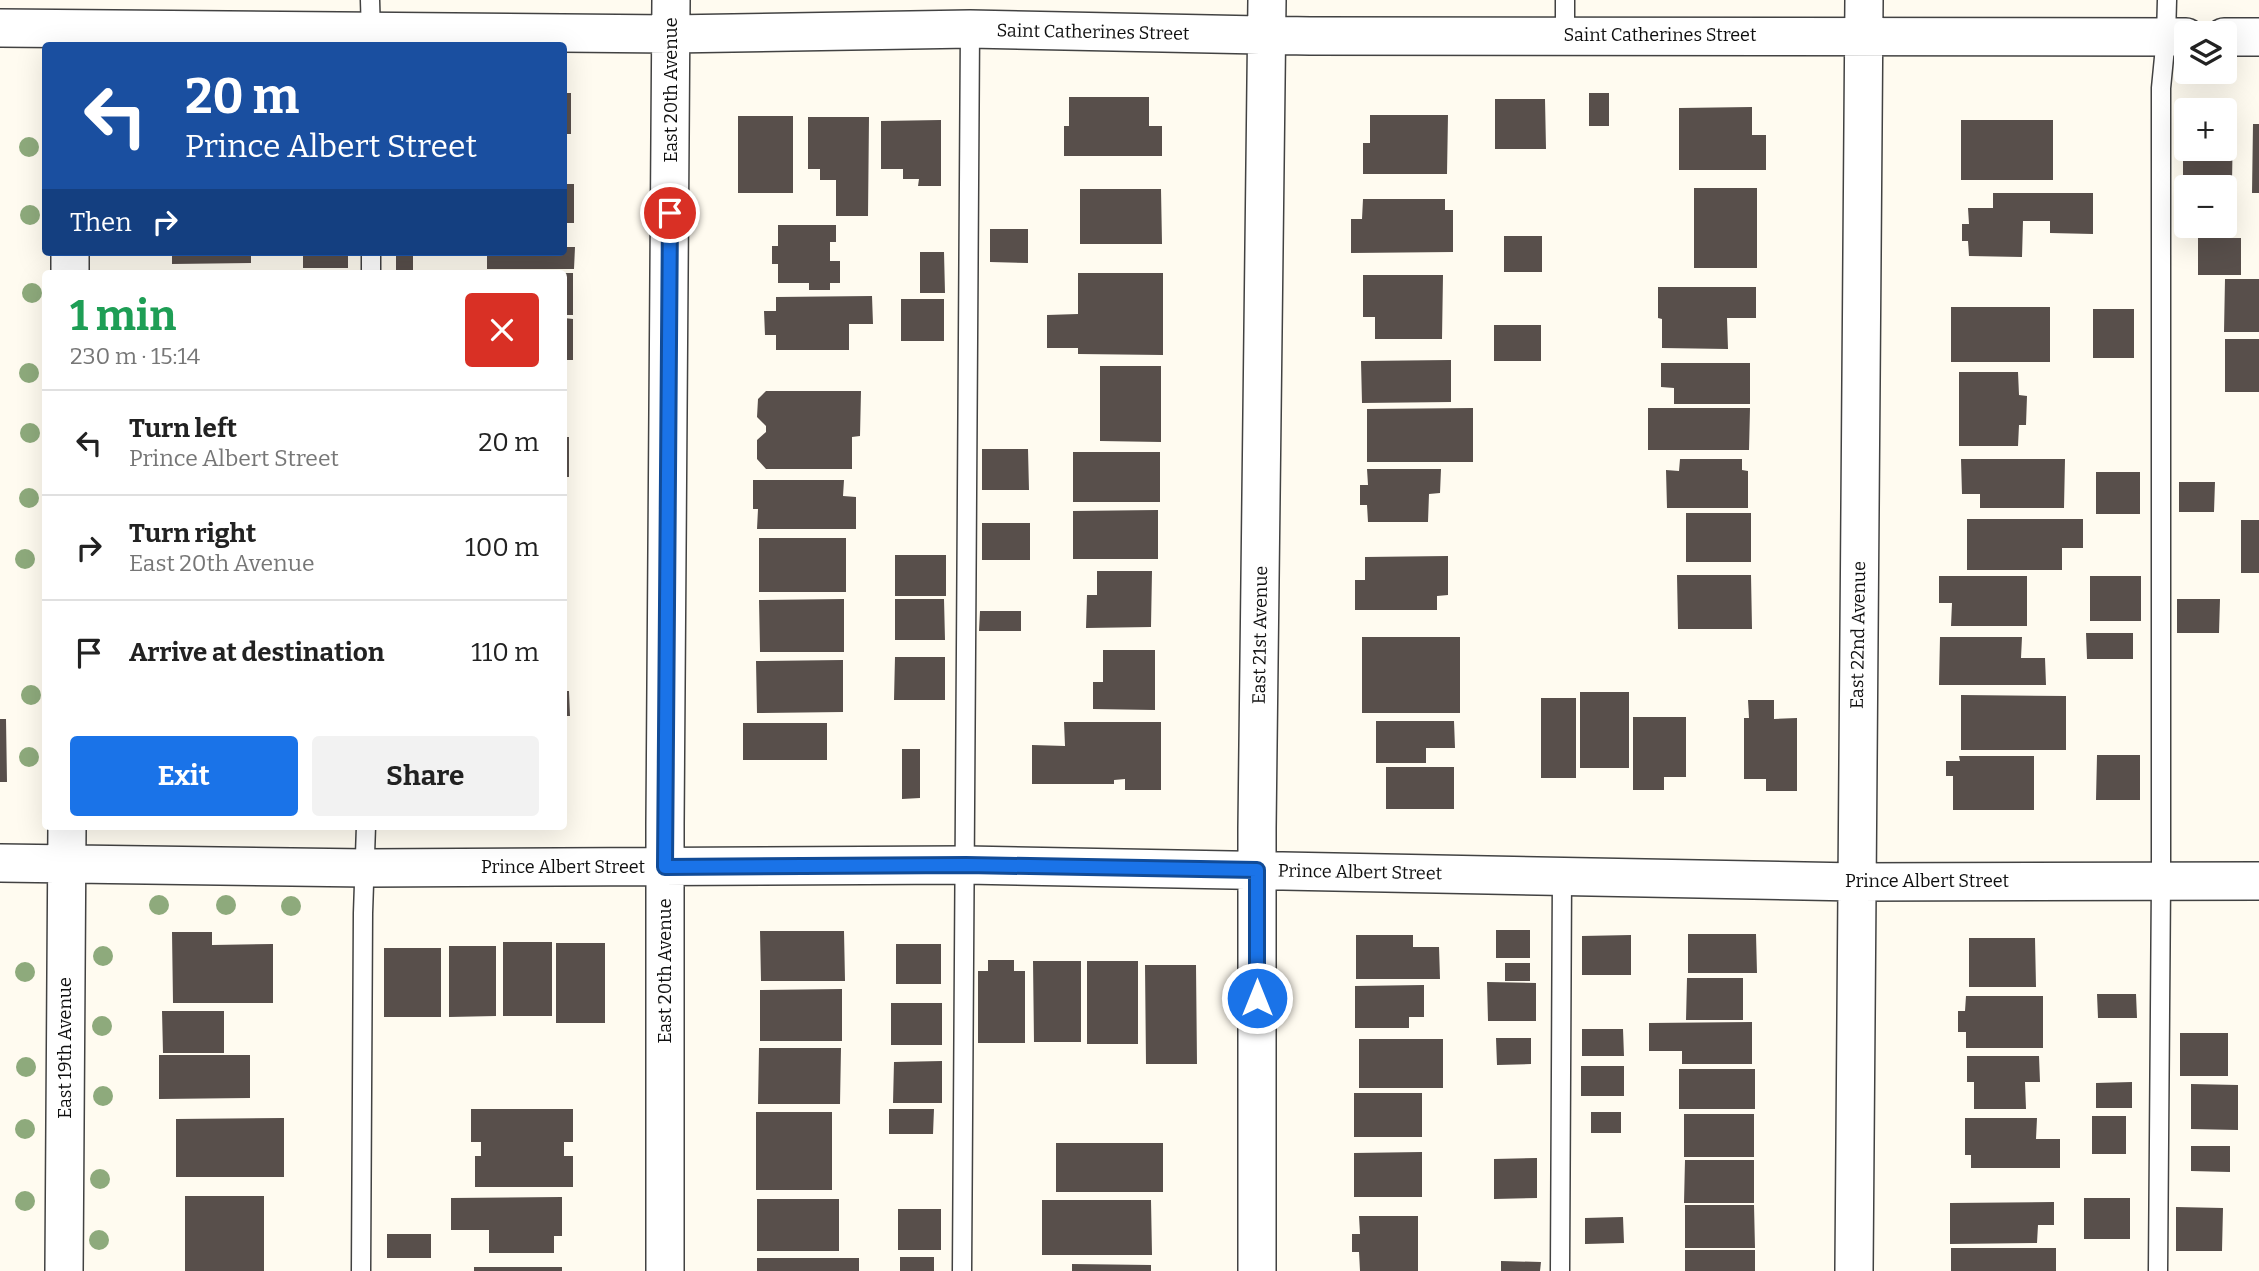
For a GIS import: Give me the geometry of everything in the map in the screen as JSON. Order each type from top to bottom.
[{"type":"street","name":"East 22nd Avenue","points":[[1854,1271],[1864,0]]},
{"type":"street","name":"Saint Catherines Street","points":[[0,28],[73,24],[371,25],[671,17],[970,29],[1267,18],[1565,18],[1864,38],[2174,37]]},
{"type":"street","name":"East 20th Avenue","points":[[664,1271],[671,17]]},
{"type":"street","name":"East 21st Avenue","points":[[1257,1271],[1257,870],[1267,18]]},
{"type":"street","points":[[2237,37],[2259,37]]},
{"type":"street","name":"East 19th Avenue","points":[[64,1271],[67,830]]},
{"type":"street","name":"Prince Albert Street","points":[[0,863],[366,868],[966,865],[1856,882],[2259,881]]},
{"type":"lane","points":[[2167,0],[2174,29]]},
{"type":"lane","points":[[962,1271],[970,29]]},
{"type":"lane","points":[[2158,1271],[2161,88],[2174,44]]},
{"type":"lane","points":[[361,1271],[366,830]]},
{"type":"lane","points":[[1560,1271],[1562,876]]},
{"type":"building","points":[[567,93],[571,93],[571,134],[567,134]]},
{"type":"building","points":[[1589,93],[1609,93],[1609,126],[1589,126]]},
{"type":"building","points":[[1069,97],[1149,97],[1149,126],[1162,126],[1162,156],[1064,156],[1064,126],[1069,126]]},
{"type":"building","points":[[1495,99],[1545,99],[1546,149],[1495,149]]},
{"type":"building","points":[[1752,107],[1752,135],[1766,135],[1766,170],[1679,170],[1679,108]]},
{"type":"building","points":[[1370,115],[1448,115],[1447,174],[1363,174],[1363,143],[1370,143]]},
{"type":"building","points":[[738,116],[793,116],[793,193],[738,193]]},
{"type":"building","points":[[808,117],[869,117],[868,216],[836,216],[836,180],[820,180],[820,169],[808,169]]},
{"type":"building","points":[[941,120],[941,186],[918,186],[919,179],[903,179],[903,169],[881,169],[881,121]]},
{"type":"building","points":[[1961,120],[2053,120],[2053,180],[1961,180]]},
{"type":"building","points":[[2253,124],[2259,124],[2259,193],[2252,193]]},
{"type":"building","points":[[2183,161],[2232,161],[2232,175],[2183,175]]},
{"type":"building","points":[[567,184],[574,184],[574,223],[567,223]]},
{"type":"building","points":[[1694,188],[1757,188],[1757,268],[1694,268]]},
{"type":"building","points":[[1080,189],[1161,189],[1162,244],[1080,244]]},
{"type":"building","points":[[1993,193],[2093,193],[2093,234],[2050,233],[2050,221],[2023,221],[2022,257],[1969,256],[1968,241],[1962,241],[1962,224],[1969,224],[1968,208],[1993,208]]},
{"type":"building","points":[[1363,199],[1445,199],[1445,210],[1453,210],[1453,252],[1351,253],[1351,219],[1362,219]]},
{"type":"building","points":[[778,225],[836,225],[836,242],[830,242],[830,261],[840,261],[840,283],[830,283],[830,290],[809,290],[809,283],[778,283],[778,264],[772,264],[772,246],[778,246]]},
{"type":"building","points":[[990,229],[1028,229],[1028,263],[990,262]]},
{"type":"building","points":[[1504,236],[1542,236],[1542,272],[1504,272]]},
{"type":"building","points":[[2198,238],[2241,238],[2241,275],[2198,275]]},
{"type":"building","points":[[567,247],[575,247],[574,269],[487,269],[487,256],[567,256]]},
{"type":"building","points":[[920,252],[944,252],[945,293],[920,293]]},
{"type":"building","points":[[172,256],[251,256],[251,263],[172,264]]},
{"type":"building","points":[[303,256],[348,256],[348,268],[303,268]]},
{"type":"building","points":[[396,256],[413,256],[413,270],[396,270]]},
{"type":"building","points":[[567,273],[573,273],[573,315],[567,315]]},
{"type":"building","points":[[1078,273],[1163,273],[1163,355],[1078,354],[1078,348],[1047,348],[1047,315],[1078,314]]},
{"type":"building","points":[[1363,275],[1443,275],[1442,339],[1375,339],[1375,317],[1363,317]]},
{"type":"building","points":[[2225,279],[2259,279],[2259,332],[2224,332]]},
{"type":"building","points":[[1658,287],[1756,287],[1756,318],[1727,318],[1728,349],[1662,348]]},
{"type":"building","points":[[872,296],[873,324],[849,324],[849,350],[776,350],[776,335],[765,335],[764,311],[776,311],[776,297]]},
{"type":"building","points":[[901,299],[944,299],[944,341],[901,341]]},
{"type":"building","points":[[1951,307],[2050,307],[2050,362],[1951,362]]},
{"type":"building","points":[[2093,309],[2134,309],[2134,358],[2093,358]]},
{"type":"building","points":[[567,318],[573,319],[573,360],[567,360]]},
{"type":"building","points":[[1494,325],[1541,325],[1541,361],[1494,361]]},
{"type":"building","points":[[2225,339],[2259,339],[2259,392],[2225,392]]},
{"type":"building","points":[[1451,360],[1451,402],[1362,403],[1361,361]]},
{"type":"building","points":[[1661,363],[1750,363],[1750,404],[1674,404],[1674,388],[1661,387]]},
{"type":"building","points":[[1100,366],[1161,366],[1161,442],[1100,441]]},
{"type":"building","points":[[1959,372],[2018,372],[2019,395],[2027,396],[2026,425],[2019,425],[2018,446],[1959,446]]},
{"type":"building","points":[[766,391],[861,391],[860,436],[852,437],[852,469],[766,469],[757,459],[757,440],[766,432],[766,426],[757,417],[758,399]]},
{"type":"building","points":[[1473,408],[1473,462],[1367,462],[1367,409]]},
{"type":"building","points":[[1648,408],[1750,408],[1749,450],[1648,450]]},
{"type":"building","points":[[567,437],[569,437],[567,477]]},
{"type":"building","points":[[982,449],[1028,449],[1029,490],[982,490]]},
{"type":"building","points":[[1073,452],[1160,452],[1160,502],[1073,502]]},
{"type":"building","points":[[1680,459],[1742,459],[1742,470],[1748,471],[1748,508],[1667,508],[1666,470],[1679,471]]},
{"type":"building","points":[[1961,459],[2065,459],[2064,508],[1980,508],[1980,494],[1962,494]]},
{"type":"building","points":[[1367,469],[1441,469],[1440,493],[1429,494],[1428,522],[1368,522],[1367,505],[1360,505],[1360,485],[1368,485]]},
{"type":"building","points":[[2096,472],[2140,472],[2140,514],[2096,514]]},
{"type":"building","points":[[753,480],[844,480],[843,496],[856,497],[856,529],[757,529],[758,509],[753,509]]},
{"type":"building","points":[[2179,482],[2215,482],[2214,512],[2179,512]]},
{"type":"building","points":[[1158,510],[1158,559],[1073,559],[1073,511]]},
{"type":"building","points":[[1686,513],[1751,513],[1751,562],[1686,562]]},
{"type":"building","points":[[1967,519],[2083,519],[2083,548],[2062,548],[2062,570],[1967,570]]},
{"type":"building","points":[[2241,520],[2259,520],[2259,573],[2241,573]]},
{"type":"building","points":[[982,523],[1030,523],[1030,560],[982,560]]},
{"type":"building","points":[[759,538],[846,538],[846,592],[759,592]]},
{"type":"building","points":[[895,555],[946,555],[946,596],[895,596]]},
{"type":"building","points":[[1448,556],[1448,595],[1437,596],[1437,610],[1355,610],[1355,580],[1365,580],[1365,557]]},
{"type":"building","points":[[1097,571],[1152,571],[1151,627],[1086,628],[1087,595],[1097,595]]},
{"type":"building","points":[[1677,575],[1751,575],[1752,629],[1678,629]]},
{"type":"building","points":[[1939,576],[2027,576],[2027,626],[1951,626],[1952,603],[1939,603]]},
{"type":"building","points":[[2090,576],[2141,576],[2141,621],[2090,621]]},
{"type":"building","points":[[844,599],[844,652],[760,652],[759,600]]},
{"type":"building","points":[[895,599],[944,599],[945,640],[895,640]]},
{"type":"building","points":[[2177,599],[2220,599],[2219,633],[2177,633]]},
{"type":"building","points":[[980,611],[1021,611],[1021,631],[979,631]]},
{"type":"building","points":[[2086,633],[2133,633],[2133,659],[2087,659]]},
{"type":"building","points":[[1362,637],[1460,637],[1460,713],[1362,713]]},
{"type":"building","points":[[1940,637],[2022,637],[2021,658],[2045,658],[2046,685],[1939,685]]},
{"type":"building","points":[[1103,650],[1155,650],[1155,710],[1093,709],[1093,682],[1103,682]]},
{"type":"building","points":[[895,657],[945,657],[945,700],[894,700]]},
{"type":"building","points":[[843,660],[843,712],[757,713],[756,661]]},
{"type":"building","points":[[567,691],[569,691],[570,716],[567,716]]},
{"type":"building","points":[[1580,692],[1629,692],[1629,768],[1580,768]]},
{"type":"building","points":[[1961,695],[2066,696],[2066,750],[1961,750]]},
{"type":"building","points":[[1541,698],[1576,698],[1576,778],[1541,778]]},
{"type":"building","points":[[1748,700],[1774,700],[1774,719],[1797,718],[1797,791],[1766,791],[1766,779],[1744,779],[1744,718],[1749,718]]},
{"type":"building","points":[[1633,717],[1686,717],[1686,777],[1664,777],[1664,790],[1633,790]]},
{"type":"building","points":[[0,719],[6,719],[7,782],[0,782]]},
{"type":"building","points":[[1376,721],[1454,721],[1455,748],[1426,748],[1426,763],[1376,763]]},
{"type":"building","points":[[1064,722],[1161,722],[1161,790],[1125,790],[1125,779],[1114,780],[1114,784],[1032,784],[1032,745],[1065,746]]},
{"type":"building","points":[[743,723],[827,723],[827,760],[743,760]]},
{"type":"building","points":[[902,749],[920,749],[920,798],[902,799]]},
{"type":"building","points":[[2097,755],[2140,755],[2140,800],[2096,800]]},
{"type":"building","points":[[1959,756],[2034,756],[2034,810],[1953,810],[1953,776],[1946,776],[1946,761],[1960,761]]},
{"type":"building","points":[[1386,767],[1454,767],[1454,809],[1386,809]]},
{"type":"building","points":[[1496,930],[1530,930],[1530,958],[1496,958]]},
{"type":"building","points":[[760,931],[844,931],[845,981],[761,981]]},
{"type":"building","points":[[172,932],[212,932],[212,945],[273,944],[273,1003],[173,1003]]},
{"type":"building","points":[[1688,934],[1756,934],[1757,973],[1688,973]]},
{"type":"building","points":[[1356,935],[1413,935],[1413,947],[1439,947],[1440,979],[1356,979]]},
{"type":"building","points":[[1631,935],[1631,975],[1582,975],[1582,936]]},
{"type":"building","points":[[1969,938],[2035,938],[2036,987],[1969,987]]},
{"type":"building","points":[[503,942],[552,942],[552,1016],[503,1016]]},
{"type":"building","points":[[556,943],[605,943],[605,1023],[556,1023]]},
{"type":"building","points":[[896,944],[941,944],[941,984],[896,984]]},
{"type":"building","points":[[449,946],[496,946],[496,1016],[449,1017]]},
{"type":"building","points":[[384,948],[441,948],[441,1017],[384,1017]]},
{"type":"building","points":[[988,960],[1014,960],[1014,971],[1025,971],[1025,1043],[978,1043],[978,971],[988,971]]},
{"type":"building","points":[[1033,961],[1081,961],[1081,1042],[1034,1042]]},
{"type":"building","points":[[1087,961],[1138,961],[1138,1044],[1087,1044]]},
{"type":"building","points":[[1505,963],[1530,963],[1530,981],[1505,981]]},
{"type":"building","points":[[1145,965],[1196,965],[1197,1064],[1146,1064]]},
{"type":"building","points":[[1687,978],[1743,978],[1743,1020],[1686,1020]]},
{"type":"building","points":[[1487,982],[1536,983],[1536,1021],[1488,1021]]},
{"type":"building","points":[[1424,985],[1424,1017],[1409,1017],[1409,1028],[1355,1028],[1355,986]]},
{"type":"building","points":[[842,989],[842,1041],[760,1041],[760,990]]},
{"type":"building","points":[[2097,994],[2136,994],[2137,1018],[2098,1018]]},
{"type":"building","points":[[1966,996],[2043,996],[2043,1048],[1966,1048],[1966,1032],[1958,1032],[1958,1011],[1965,1011]]},
{"type":"building","points":[[891,1003],[942,1003],[942,1045],[891,1045]]},
{"type":"building","points":[[162,1011],[224,1011],[224,1053],[163,1053]]},
{"type":"building","points":[[1752,1022],[1752,1064],[1682,1064],[1682,1051],[1649,1051],[1649,1023]]},
{"type":"building","points":[[1582,1029],[1623,1029],[1624,1056],[1582,1056]]},
{"type":"building","points":[[2180,1033],[2228,1033],[2228,1076],[2180,1076]]},
{"type":"building","points":[[1496,1038],[1531,1038],[1531,1064],[1497,1065]]},
{"type":"building","points":[[1359,1039],[1443,1039],[1443,1088],[1359,1088]]},
{"type":"building","points":[[759,1048],[841,1048],[840,1104],[758,1104]]},
{"type":"building","points":[[159,1055],[250,1055],[250,1098],[159,1099]]},
{"type":"building","points":[[1967,1056],[2039,1056],[2040,1082],[2025,1082],[2026,1109],[1974,1109],[1974,1082],[1967,1082]]},
{"type":"building","points":[[942,1061],[942,1103],[893,1103],[894,1062]]},
{"type":"building","points":[[1581,1066],[1624,1066],[1624,1096],[1581,1096]]},
{"type":"building","points":[[1679,1069],[1755,1069],[1755,1109],[1679,1109]]},
{"type":"building","points":[[2132,1082],[2132,1108],[2096,1108],[2096,1083]]},
{"type":"building","points":[[2191,1084],[2238,1085],[2238,1130],[2191,1129]]},
{"type":"building","points":[[1354,1093],[1422,1093],[1422,1137],[1354,1137]]},
{"type":"building","points":[[471,1109],[573,1109],[573,1142],[564,1142],[564,1156],[573,1156],[573,1187],[475,1187],[475,1156],[481,1156],[481,1142],[471,1142]]},
{"type":"building","points":[[889,1109],[934,1109],[933,1134],[889,1134]]},
{"type":"building","points":[[756,1112],[832,1112],[832,1190],[756,1190]]},
{"type":"building","points":[[1591,1112],[1621,1112],[1621,1133],[1591,1133]]},
{"type":"building","points":[[1684,1114],[1754,1114],[1754,1157],[1684,1157]]},
{"type":"building","points":[[2092,1116],[2126,1116],[2126,1154],[2092,1154]]},
{"type":"building","points":[[284,1118],[284,1177],[176,1177],[176,1119]]},
{"type":"building","points":[[1965,1118],[2037,1118],[2036,1139],[2060,1139],[2060,1168],[1971,1168],[1971,1155],[1965,1155]]},
{"type":"building","points":[[1056,1143],[1163,1143],[1163,1192],[1056,1192]]},
{"type":"building","points":[[2191,1146],[2230,1146],[2230,1172],[2191,1171]]},
{"type":"building","points":[[1422,1152],[1422,1197],[1354,1197],[1354,1153]]},
{"type":"building","points":[[1537,1158],[1537,1198],[1494,1199],[1494,1159]]},
{"type":"building","points":[[1685,1160],[1754,1160],[1754,1203],[1684,1203]]},
{"type":"building","points":[[185,1196],[264,1196],[264,1271],[185,1271]]},
{"type":"building","points":[[562,1197],[562,1236],[554,1236],[554,1253],[489,1253],[489,1230],[451,1230],[451,1198]]},
{"type":"building","points":[[2084,1198],[2130,1198],[2130,1239],[2084,1239]]},
{"type":"building","points":[[757,1199],[839,1199],[839,1251],[757,1251]]},
{"type":"building","points":[[1042,1200],[1151,1200],[1152,1255],[1042,1255]]},
{"type":"building","points":[[2054,1202],[2054,1225],[2038,1225],[2037,1243],[1950,1244],[1950,1203]]},
{"type":"building","points":[[1685,1205],[1754,1205],[1755,1248],[1685,1248]]},
{"type":"building","points":[[2176,1207],[2223,1208],[2222,1251],[2176,1251]]},
{"type":"building","points":[[898,1209],[941,1209],[941,1250],[898,1250]]},
{"type":"building","points":[[1359,1216],[1418,1216],[1418,1271],[1360,1271],[1359,1252],[1352,1252],[1352,1234],[1360,1234]]},
{"type":"building","points":[[1623,1217],[1624,1243],[1585,1244],[1585,1218]]},
{"type":"building","points":[[387,1234],[431,1234],[431,1258],[387,1258]]},
{"type":"building","points":[[1951,1248],[2056,1248],[2056,1271],[1951,1271]]},
{"type":"building","points":[[1685,1250],[1755,1250],[1755,1271],[1685,1271]]},
{"type":"building","points":[[900,1257],[934,1257],[934,1271],[900,1271]]},
{"type":"building","points":[[757,1258],[859,1258],[859,1271],[757,1271]]},
{"type":"building","points":[[1501,1261],[1541,1262],[1540,1271],[1501,1271]]},
{"type":"building","points":[[1072,1264],[1151,1265],[1151,1271],[1072,1271]]},
{"type":"building","points":[[474,1267],[562,1267],[562,1271],[474,1271]]},
{"type":"route","points":[[670,213],[665,867],[966,865],[1257,870],[1257,998]]}]
